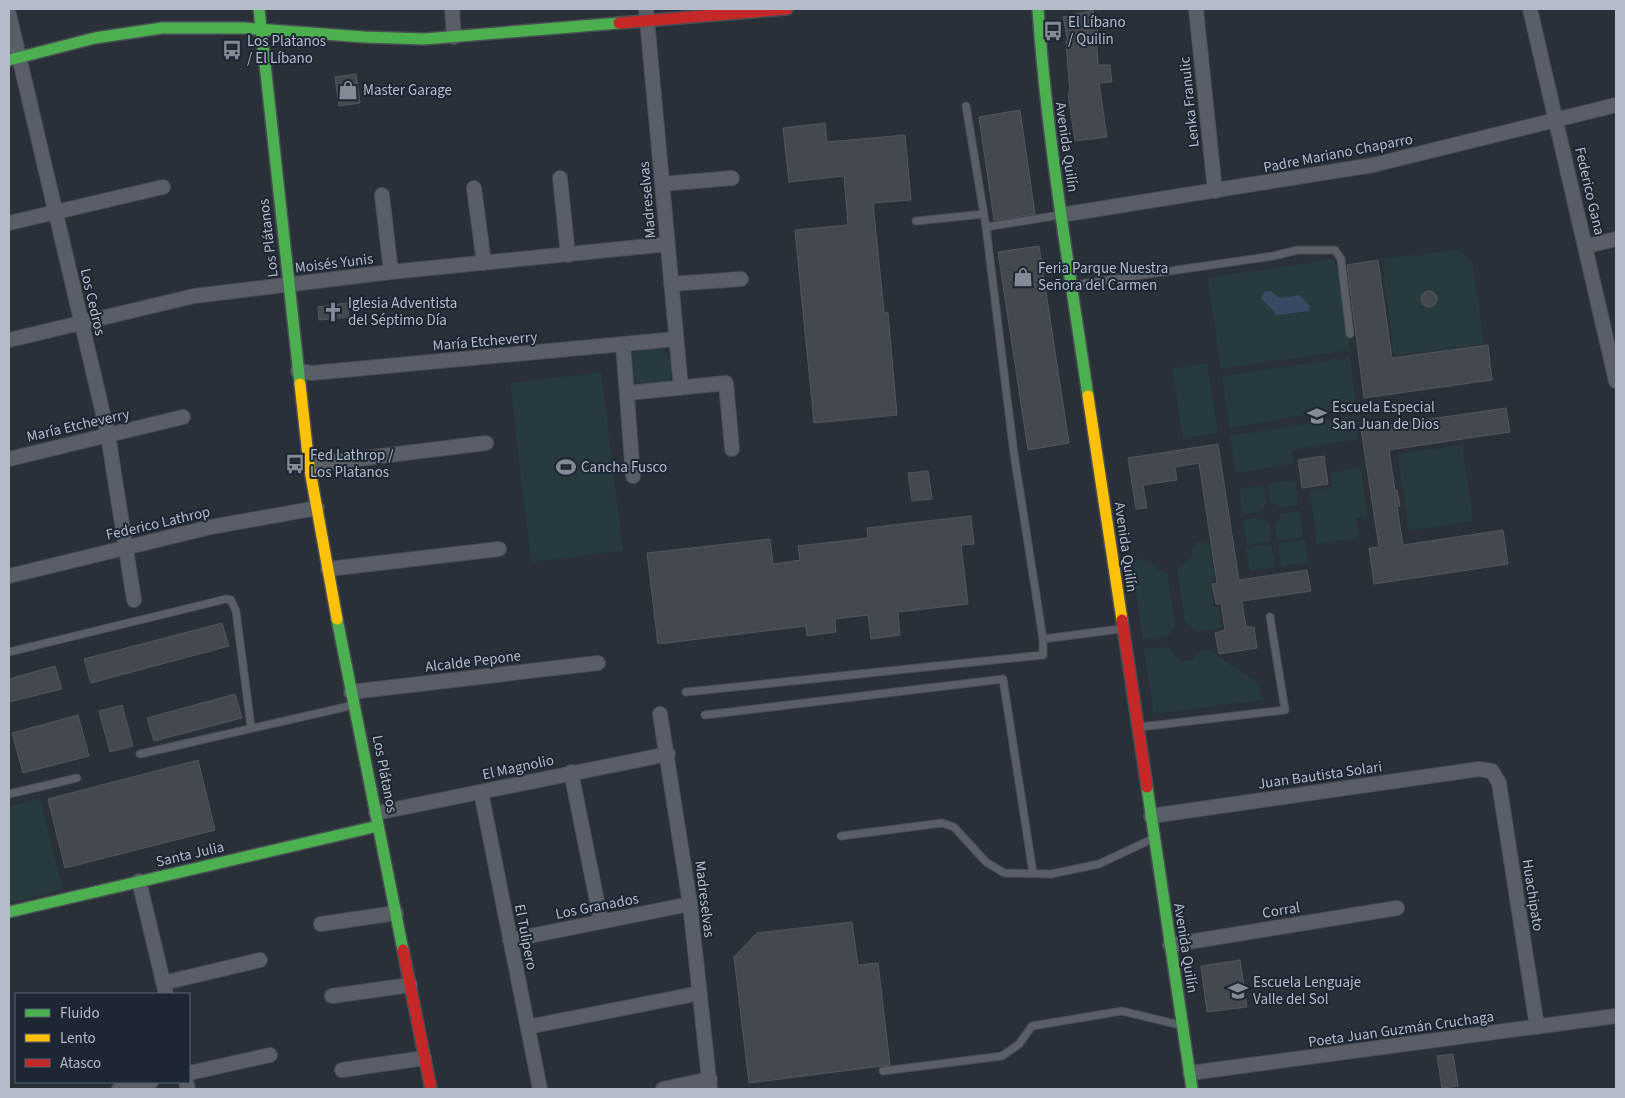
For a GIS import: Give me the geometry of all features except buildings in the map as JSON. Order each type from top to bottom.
[{"type":"main road","name":"Los Plátanos","points":[[259,9],[309,465],[430,1089]]},
{"type":"main road","points":[[14,59],[89,39],[142,30],[184,27],[261,30],[394,40],[454,37],[646,15],[787,9]]},
{"type":"main road","name":"Avenida Quilín","points":[[1038,9],[1042,68],[1061,214],[1192,1089]]},
{"type":"main road","name":"Santa Julia","points":[[9,912],[139,881],[377,819]]},
{"type":"street","points":[[452,9],[454,37]]},
{"type":"street","name":"Lenka Franulic","points":[[1196,9],[1215,191]]},
{"type":"street","name":"Federico Gana","points":[[1530,9],[1616,372]]},
{"type":"street","name":"Los Cedros","points":[[9,14],[14,59],[55,212],[108,435],[134,600]]},
{"type":"street","name":"Madreselvas","points":[[646,15],[681,388]]},
{"type":"street","name":"Padre Mariano Chaparro","points":[[1061,214],[1373,165],[1616,105]]},
{"type":"street","points":[[560,178],[568,255]]},
{"type":"street","points":[[662,184],[732,178]]},
{"type":"street","points":[[9,223],[163,187]]},
{"type":"street","points":[[474,188],[484,263]]},
{"type":"street","points":[[382,194],[391,272]]},
{"type":"street","points":[[1587,246],[1616,239]]},
{"type":"street","name":"Moisés Yunis","points":[[9,340],[194,296],[391,272],[668,244]]},
{"type":"street","points":[[671,284],[741,279]]},
{"type":"street","name":"María Etcheverry","points":[[298,371],[312,373],[676,339]]},
{"type":"street","points":[[623,344],[633,476]]},
{"type":"street","points":[[628,393],[726,383],[732,449]]},
{"type":"street","name":"María Etcheverry","points":[[9,458],[183,417]]},
{"type":"street","points":[[309,465],[486,443]]},
{"type":"street","name":"Federico Lathrop","points":[[9,576],[211,527],[317,508]]},
{"type":"street","points":[[328,570],[499,549]]},
{"type":"street","name":"Alcalde Pepone","points":[[353,698],[598,663]]},
{"type":"street","name":"Madreselvas","points":[[660,714],[668,754],[690,904],[710,1084]]},
{"type":"street","name":"El Magnolio","points":[[377,819],[481,792],[571,772],[668,754]]},
{"type":"street","name":"Juan Bautista Solari","points":[[1151,816],[1479,769],[1492,771]]},
{"type":"street","name":"Huachipato","points":[[1492,771],[1499,783],[1537,1027]]},
{"type":"street","points":[[571,772],[601,921]]},
{"type":"street","name":"El Tulipero","points":[[481,792],[540,1089]]},
{"type":"street","points":[[139,881],[164,989],[260,960]]},
{"type":"street","name":"Los Granados","points":[[510,940],[690,904]]},
{"type":"street","name":"Corral","points":[[1170,944],[1397,908]]},
{"type":"street","points":[[321,924],[396,914]]},
{"type":"street","points":[[332,996],[410,985]]},
{"type":"street","points":[[528,1027],[700,993]]},
{"type":"street","name":"Poeta Juan Guzmán Cruchaga","points":[[1190,1073],[1616,1016]]},
{"type":"street","points":[[190,1073],[270,1055]]},
{"type":"street","points":[[342,1070],[424,1058]]},
{"type":"street","points":[[119,1089],[146,1083]]},
{"type":"street","points":[[663,1089],[710,1084]]},
{"type":"lane","points":[[686,692],[1043,655],[1043,639],[1014,454],[986,227],[966,106]]},
{"type":"lane","points":[[916,221],[984,214]]},
{"type":"lane","points":[[986,227],[1061,214]]},
{"type":"lane","points":[[1072,286],[1273,256],[1298,250],[1335,250],[1341,259],[1350,334]]},
{"type":"lane","points":[[9,652],[226,599],[230,600],[236,611],[252,727]]},
{"type":"lane","points":[[1138,727],[1285,710],[1270,617]]},
{"type":"lane","points":[[1043,639],[1123,628]]},
{"type":"lane","points":[[705,715],[1003,679],[1033,873]]},
{"type":"lane","points":[[140,754],[252,727],[353,698]]},
{"type":"lane","points":[[9,794],[77,778]]},
{"type":"lane","points":[[841,836],[942,824],[954,827],[986,862],[1004,873],[1051,874],[1099,864],[1154,837]]},
{"type":"lane","points":[[883,1071],[1002,1056],[1020,1044],[1032,1026],[1122,1011],[1182,1025]]},
{"type":"green space","points":[[1456,250],[1470,259],[1473,266],[1484,344],[1394,356],[1382,259]]},
{"type":"green space","points":[[1332,259],[1338,266],[1350,350],[1221,369],[1208,278]]},
{"type":"green space","points":[[658,347],[666,353],[670,361],[670,380],[661,384],[650,385],[634,382],[630,379],[629,351]]},
{"type":"green space","points":[[1350,357],[1356,407],[1230,428],[1222,376]]},
{"type":"green space","points":[[1207,363],[1218,433],[1183,439],[1172,368]]},
{"type":"green space","name":"Cancha Fusco","points":[[601,372],[623,551],[531,562],[510,383]]},
{"type":"green space","points":[[1354,416],[1358,439],[1292,450],[1294,463],[1236,473],[1230,436]]},
{"type":"green space","points":[[1462,445],[1473,521],[1409,531],[1398,454]]},
{"type":"green space","points":[[1361,467],[1367,517],[1356,519],[1359,538],[1317,544],[1310,491],[1332,487],[1330,472]]},
{"type":"green space","points":[[1295,480],[1298,505],[1280,508],[1275,503],[1271,503],[1268,484]]},
{"type":"green space","points":[[1263,485],[1266,504],[1260,511],[1243,514],[1239,489]]},
{"type":"green space","points":[[1300,511],[1303,537],[1277,540],[1275,523],[1281,518],[1281,514]]},
{"type":"green space","points":[[1261,518],[1269,523],[1271,541],[1247,545],[1243,520]]},
{"type":"green space","points":[[1305,540],[1308,563],[1281,566],[1278,543]]},
{"type":"green space","points":[[1209,541],[1215,581],[1210,582],[1214,607],[1218,607],[1222,628],[1196,632],[1185,621],[1177,569],[1190,559],[1195,543]]},
{"type":"green space","points":[[1271,544],[1275,567],[1250,571],[1246,548]]},
{"type":"green space","points":[[1144,558],[1158,569],[1167,573],[1175,626],[1168,636],[1143,640],[1131,560]]},
{"type":"green space","points":[[1169,646],[1174,655],[1182,661],[1193,660],[1196,653],[1208,650],[1258,683],[1262,700],[1154,714],[1144,649]]},
{"type":"green space","points":[[40,799],[63,889],[9,903],[9,807]]},
{"type":"water","points":[[1271,291],[1280,298],[1300,295],[1310,307],[1309,311],[1277,315],[1261,298],[1264,292]]},
{"type":"traffic: fast","points":[[259,9],[300,384]]},
{"type":"traffic: fast","points":[[1038,9],[1053,155],[1088,396]]},
{"type":"traffic: fast","points":[[9,60],[95,38],[162,28],[244,28],[364,37],[424,39],[619,23]]},
{"type":"traffic: fast","points":[[337,619],[403,950]]},
{"type":"traffic: fast","points":[[1147,787],[1192,1089]]},
{"type":"traffic: fast","points":[[9,912],[378,826]]},
{"type":"traffic: slow","points":[[300,384],[309,465],[337,619]]},
{"type":"traffic: slow","points":[[1088,396],[1122,620]]},
{"type":"traffic: jam","points":[[619,23],[787,9]]},
{"type":"traffic: jam","points":[[1122,620],[1147,787]]},
{"type":"traffic: jam","points":[[403,950],[431,1089]]},
{"type":"place","name":"El Líbano / Quilin","points":[[1053,31]]},
{"type":"place","name":"Los Platanos / El Líbano","points":[[232,50]]},
{"type":"place","name":"Master Garage","points":[[348,90]]},
{"type":"place","name":"Feria Parque Nuestra Señora del Carmen","points":[[1023,277]]},
{"type":"place","name":"Iglesia Adventista del Séptimo Día","points":[[333,312]]},
{"type":"place","name":"Escuela Especial San Juan de Dios","points":[[1317,416]]},
{"type":"place","name":"Fed Lathrop / Los Platanos","points":[[295,464]]},
{"type":"place","name":"Cancha Fusco","points":[[566,467]]},
{"type":"place","name":"Escuela Lenguaje Valle del Sol","points":[[1238,991]]}]
